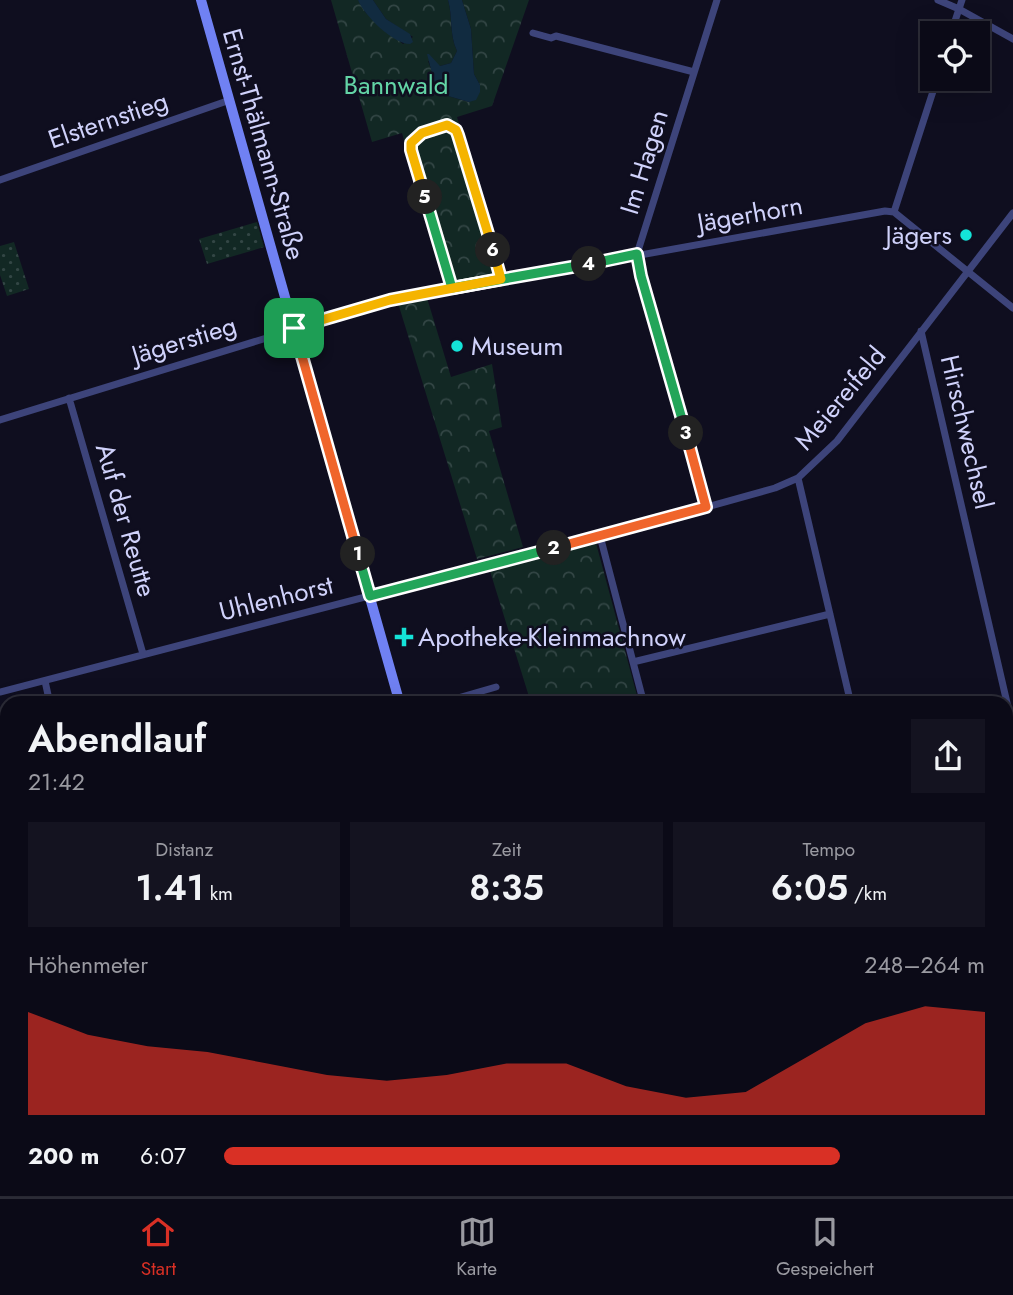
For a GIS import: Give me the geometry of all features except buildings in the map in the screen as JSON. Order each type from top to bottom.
[{"type":"street","name":"Ernst-Thälmann-Straße","points":[[201,0],[398,696]]},
{"type":"street","name":"Im Hagen","points":[[706,507],[665,366],[637,254],[717,0]]},
{"type":"street","points":[[938,0],[1013,39]]},
{"type":"street","points":[[955,21],[962,0]]},
{"type":"street","points":[[533,33],[551,38],[556,36],[694,72]]},
{"type":"street","points":[[933,91],[894,212],[1013,308]]},
{"type":"street","name":"Elsternstieg","points":[[0,180],[229,100]]},
{"type":"street","points":[[452,288],[411,150],[411,143],[417,136],[442,125],[453,127],[458,135],[501,279]]},
{"type":"street","name":"Jägerhorn","points":[[463,286],[885,211],[894,212]]},
{"type":"street","name":"Meiereifeld","points":[[600,536],[775,488],[798,478],[836,441],[1013,213]]},
{"type":"street","name":"Jägerstieg","points":[[0,419],[390,300],[463,286]]},
{"type":"street","name":"Hirschwechsel","points":[[921,331],[1006,696]]},
{"type":"street","name":"Auf der Reutte","points":[[69,398],[143,654]]},
{"type":"street","points":[[798,478],[849,696]]},
{"type":"street","points":[[600,536],[642,696]]},
{"type":"street","name":"Uhlenhorst","points":[[0,692],[600,536]]},
{"type":"street","points":[[633,662],[830,614]]},
{"type":"street","points":[[45,681],[48,696]]},
{"type":"street","points":[[465,696],[496,687]]},
{"type":"green space","name":"Bannwald","points":[[331,0],[358,0],[366,13],[403,44],[413,37],[386,19],[373,0],[448,0],[457,51],[451,63],[440,66],[428,61],[441,94],[469,102],[480,85],[474,74],[471,29],[462,0],[529,0],[492,106],[457,117],[502,273],[445,283],[402,133],[372,142]]},
{"type":"green space","points":[[257,222],[264,247],[207,264],[199,239]]},
{"type":"green space","points":[[14,242],[29,289],[7,296],[0,275],[0,246]]},
{"type":"green space","points":[[427,298],[451,377],[492,364],[502,427],[489,431],[523,547],[477,559],[398,303]]},
{"type":"green space","points":[[596,543],[637,696],[529,696],[490,571]]},
{"type":"green space","points":[[681,1196],[776,1196],[776,1197]]},
{"type":"water","points":[[358,0],[373,0],[386,19],[410,34],[413,42],[403,43],[388,34],[373,21]]},
{"type":"water","points":[[448,0],[462,0],[471,29],[474,74],[480,85],[480,92],[476,100],[469,102],[441,94],[434,81],[427,54],[440,66],[451,63],[457,51]]},
{"type":"place","name":"Jägers","points":[[966,235]]},
{"type":"place","name":"Museum","points":[[457,346]]},
{"type":"place","name":"Apotheke-Kleinmachnow","points":[[404,637]]},
{"type":"route","points":[[294,328],[370,596],[706,507],[665,366],[637,254],[580,265],[452,288],[411,143],[422,133],[442,125],[453,127],[458,135],[501,279],[452,288],[390,300],[294,328]]}]
